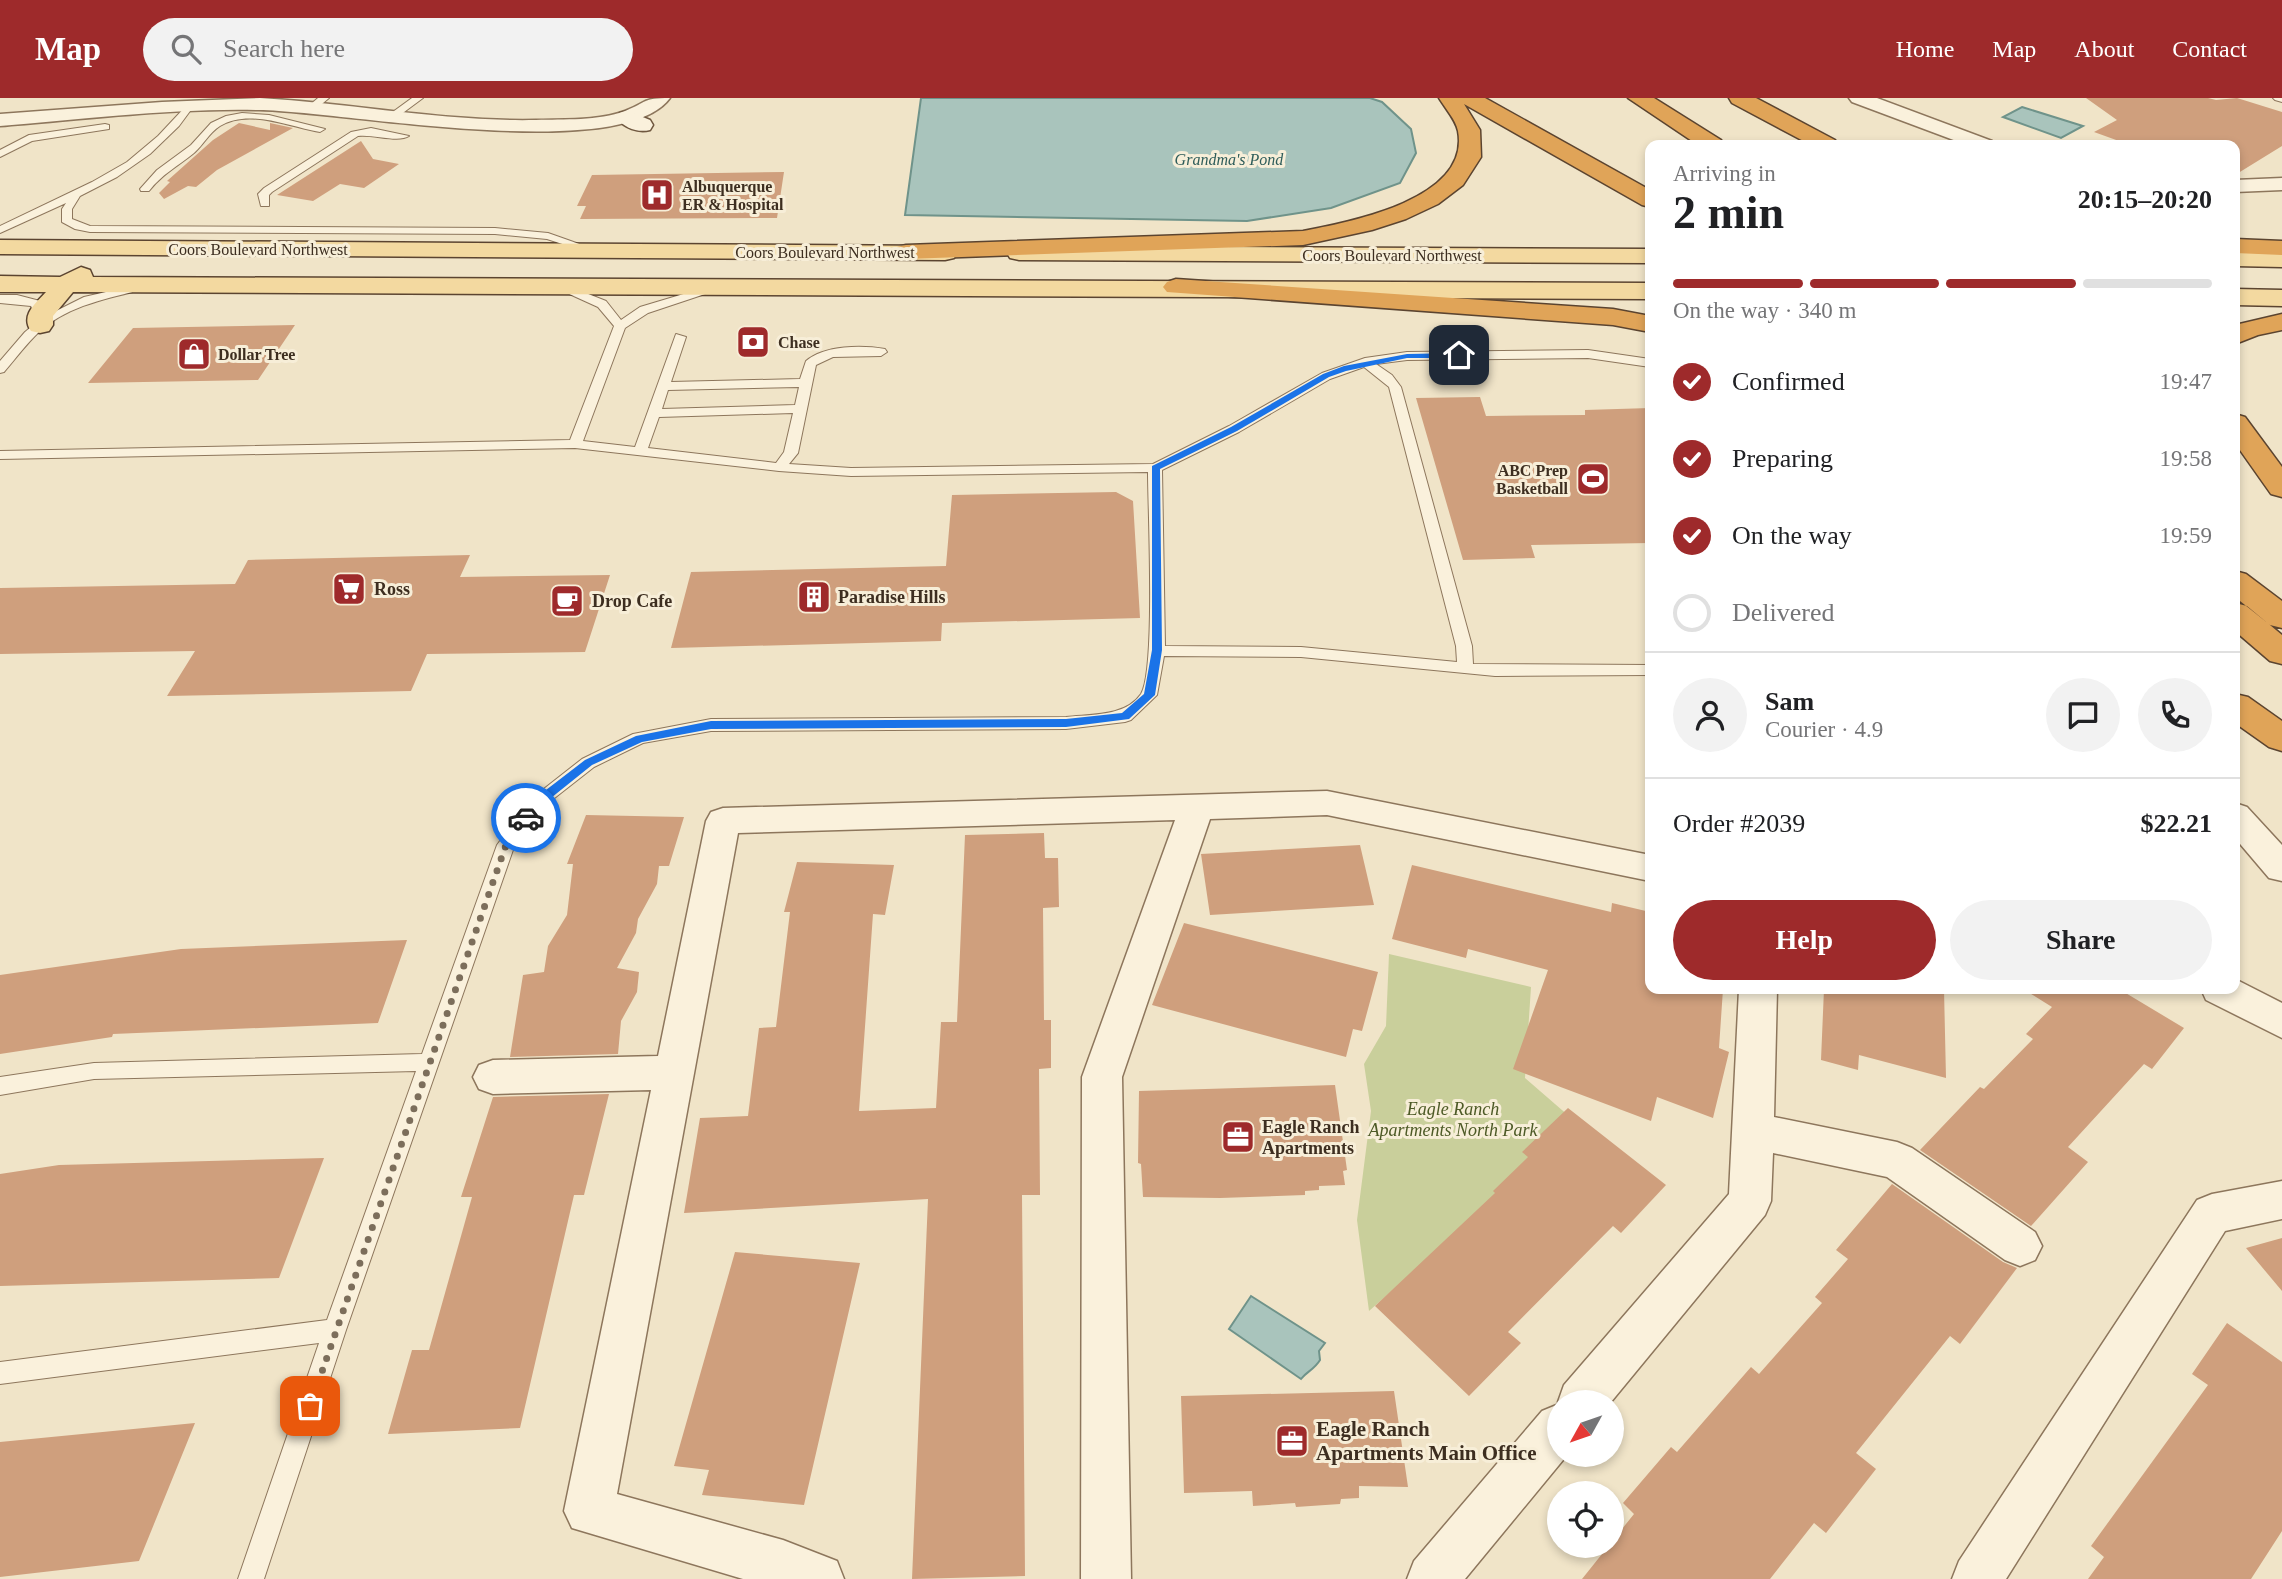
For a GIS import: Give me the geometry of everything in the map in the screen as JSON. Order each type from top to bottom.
[{"type":"highway","points":[[906,252],[1303,238],[1338,233],[1413,208],[1442,193],[1459,176],[1471,155],[1471,136],[1462,112],[1450,98]]},
{"type":"highway","points":[[1469,98],[1645,197]]},
{"type":"highway","points":[[1740,98],[1818,140]]},
{"type":"highway","points":[[1630,101],[1645,117],[1675,140]]},
{"type":"highway","points":[[1630,101],[1704,140]]},
{"type":"highway","points":[[2240,246],[2282,248]]},
{"type":"highway","points":[[1176,287],[1614,317],[1645,323]]},
{"type":"highway","points":[[2240,333],[2250,328],[2282,322]]},
{"type":"highway","points":[[2240,430],[2282,489]]},
{"type":"highway","points":[[2240,456],[2282,489]]},
{"type":"highway","points":[[2240,585],[2282,617]]},
{"type":"highway","points":[[2240,618],[2282,653]]},
{"type":"highway","points":[[2240,709],[2282,738]]},
{"type":"main road","name":"Coors Boulevard Northwest","points":[[0,247],[1645,256]]},
{"type":"main road","points":[[40,320],[66,284],[83,274],[122,266],[414,264],[460,262],[532,251]]},
{"type":"main road","points":[[2240,259],[2282,259]]},
{"type":"main road","name":"Coors Boulevard Northwest","points":[[0,284],[1645,291]]},
{"type":"main road","points":[[2240,297],[2282,298]]},
{"type":"street","points":[[0,120],[188,107],[319,102],[393,116],[445,122],[586,125],[635,121],[660,98]]},
{"type":"street","points":[[1859,98],[1972,140]]},
{"type":"street","points":[[2240,186],[2282,184]]},
{"type":"street","points":[[820,1579],[783,1565],[589,1511],[723,821],[1327,803],[1645,867]]},
{"type":"street","points":[[1105,1579],[1102,1077],[1197,807]]},
{"type":"street","points":[[2240,822],[2282,868]]},
{"type":"street","points":[[1591,1390],[1750,1201],[1758,994]]},
{"type":"street","points":[[2229,994],[2282,1022]]},
{"type":"street","points":[[493,1077],[674,1072]]},
{"type":"street","points":[[1753,1131],[1897,1161],[2020,1247]]},
{"type":"street","points":[[1977,1579],[2212,1214],[2282,1200]]},
{"type":"street","points":[[1432,1579],[1547,1442]]},
{"type":"lane","points":[[393,116],[418,98]]},
{"type":"lane","points":[[0,230],[75,197],[155,147],[173,129],[188,107]]},
{"type":"lane","points":[[145,189],[156,176],[197,145],[216,124],[242,118],[278,119],[302,127],[320,129]]},
{"type":"lane","points":[[0,154],[29,138],[105,127]]},
{"type":"lane","points":[[265,204],[263,194],[348,137],[371,131],[404,136]]},
{"type":"lane","points":[[75,197],[67,209],[66,220],[90,229],[495,231],[548,236],[593,251]]},
{"type":"lane","points":[[0,369],[40,320],[76,305],[157,284]]},
{"type":"lane","points":[[558,285],[601,304],[620,326]]},
{"type":"lane","points":[[575,444],[620,326],[644,310],[724,285]]},
{"type":"lane","points":[[0,299],[36,304],[40,320]]},
{"type":"lane","points":[[641,450],[680,337]]},
{"type":"lane","points":[[779,467],[790,453],[810,364],[823,355],[881,352]]},
{"type":"lane","points":[[0,455],[575,444],[779,467],[851,472],[1155,468],[1234,429],[1326,376],[1365,362],[1407,356],[1588,354],[1645,362]]},
{"type":"lane","points":[[1365,362],[1388,378],[1395,387],[1464,646],[1464,670]]},
{"type":"lane","points":[[664,386],[806,383]]},
{"type":"lane","points":[[656,408],[802,404]]},
{"type":"lane","points":[[251,1579],[335,1330],[506,845],[537,803],[589,762],[639,738],[711,725],[1066,723],[1125,716],[1149,695],[1157,650],[1155,468]]},
{"type":"lane","points":[[1157,650],[1301,652],[1464,670],[1645,670]]},
{"type":"lane","points":[[0,1086],[93,1071],[431,1062]]},
{"type":"lane","points":[[0,1373],[335,1330]]},
{"type":"green space","name":"Eagle Ranch Apartments North Park","points":[[1389,954],[1531,987],[1525,1078],[1570,1117],[1473,1219],[1369,1311],[1357,1220],[1371,1111],[1364,1064],[1386,1026]]},
{"type":"water","name":"Grandma's Pond","points":[[921,98],[1370,98],[1382,102],[1411,129],[1416,153],[1400,183],[1331,208],[1247,221],[905,215]]},
{"type":"water","points":[[2022,107],[2083,126],[2061,138],[2003,117]]},
{"type":"water","points":[[1251,1296],[1325,1343],[1319,1351],[1320,1360],[1301,1379],[1229,1329]]},
{"type":"building","points":[[2086,98],[2237,98],[2282,112],[2282,146],[2240,172],[2240,140],[2116,140],[2094,132],[2117,120]]},
{"type":"building","points":[[239,123],[270,130],[270,123],[293,128],[217,170],[196,187],[188,186],[164,199],[159,193],[170,182],[167,181],[213,140]]},
{"type":"building","points":[[361,141],[373,159],[399,164],[364,188],[340,184],[313,201],[277,195]]},
{"type":"building","name":"Albuquerque ER & Hospital","points":[[784,172],[777,218],[580,219],[586,206],[577,206],[592,175]]},
{"type":"building","name":"Dollar Tree","points":[[295,325],[258,380],[88,383],[133,328]]},
{"type":"building","points":[[1480,397],[1486,416],[1585,415],[1585,410],[1645,408],[1645,543],[1531,545],[1535,558],[1463,560],[1416,398]]},
{"type":"building","points":[[1116,492],[1133,501],[1140,618],[942,623],[941,641],[671,648],[691,572],[946,566],[952,495]]},
{"type":"building","points":[[470,555],[460,577],[610,575],[585,652],[427,654],[411,691],[167,696],[195,651],[0,654],[0,588],[235,584],[248,560]]},
{"type":"building","points":[[586,815],[684,817],[669,866],[659,866],[657,884],[638,919],[636,933],[617,968],[639,972],[637,992],[621,1021],[618,1054],[510,1057],[523,975],[544,972],[548,946],[567,915],[573,864],[567,864]]},
{"type":"building","points":[[1044,833],[1045,858],[1058,858],[1059,907],[1043,908],[1044,1020],[1051,1020],[1051,1068],[1039,1069],[1040,1195],[1022,1195],[1025,1576],[912,1579],[928,1199],[684,1213],[700,1118],[748,1116],[759,1028],[776,1027],[790,912],[784,912],[797,862],[894,865],[885,915],[873,914],[859,1111],[936,1108],[941,1022],[957,1022],[965,835]]},
{"type":"building","points":[[1360,845],[1374,905],[1210,915],[1201,854]]},
{"type":"building","points":[[1412,865],[1611,912],[1612,903],[1645,911],[1645,994],[1723,994],[1719,1048],[1729,1052],[1713,1118],[1657,1097],[1651,1121],[1513,1069],[1548,970],[1468,949],[1466,958],[1392,939]]},
{"type":"building","points":[[1184,923],[1378,972],[1362,1031],[1353,1029],[1346,1057],[1152,1005]]},
{"type":"building","points":[[407,940],[378,1023],[113,1034],[112,1037],[0,1054],[0,975],[181,949]]},
{"type":"building","points":[[1824,994],[1944,994],[1946,1078],[1859,1055],[1858,1070],[1821,1060]]},
{"type":"building","points":[[2031,994],[2127,994],[2184,1028],[2152,1069],[2144,1064],[2068,1147],[2088,1162],[2031,1226],[1920,1150],[1980,1087],[1984,1089],[2033,1039],[2026,1034],[2052,1007]]},
{"type":"building","name":"Eagle Ranch Apartments","points":[[1335,1085],[1347,1170],[1343,1171],[1345,1185],[1319,1186],[1319,1190],[1305,1191],[1305,1195],[1143,1197],[1141,1164],[1138,1163],[1139,1091]]},
{"type":"building","points":[[609,1094],[584,1195],[574,1195],[520,1428],[388,1434],[412,1350],[429,1350],[472,1197],[461,1197],[493,1097]]},
{"type":"building","points":[[1568,1108],[1666,1185],[1621,1233],[1613,1226],[1508,1332],[1521,1343],[1469,1396],[1375,1306],[1495,1193],[1493,1191],[1528,1157],[1522,1152]]},
{"type":"building","points":[[324,1158],[279,1278],[0,1286],[0,1174],[59,1165]]},
{"type":"building","points":[[1892,1184],[2003,1262],[2017,1268],[1960,1344],[1950,1336],[1856,1453],[1876,1469],[1826,1533],[1814,1523],[1770,1579],[1582,1579],[1599,1558],[1624,1558],[1624,1526],[1634,1514],[1624,1502],[1671,1447],[1677,1452],[1751,1367],[1759,1374],[1822,1303],[1815,1297],[1848,1259],[1836,1250]]},
{"type":"building","points":[[2282,1238],[2282,1291],[2246,1248]]},
{"type":"building","points":[[735,1252],[860,1263],[804,1505],[702,1495],[709,1470],[674,1466]]},
{"type":"building","points":[[2227,1323],[2282,1362],[2282,1531],[2251,1579],[2088,1579],[2104,1557],[2091,1546],[2208,1385],[2192,1374]]},
{"type":"building","name":"Eagle Ranch Apartments Main Office","points":[[1394,1391],[1408,1487],[1359,1486],[1359,1498],[1341,1499],[1340,1504],[1296,1507],[1295,1503],[1253,1506],[1252,1491],[1184,1493],[1181,1396]]},
{"type":"building","points":[[195,1423],[139,1561],[0,1577],[0,1442]]},
{"type":"way so far","points":[[310,1406],[506,845],[526,818]]},
{"type":"place","name":"Albuquerque ER & Hospital","points":[[657,195]]},
{"type":"place","name":"Chase","points":[[753,342]]},
{"type":"place","name":"Dollar Tree","points":[[194,354]]},
{"type":"place","name":"ABC Prep Basketball","points":[[1593,479]]},
{"type":"place","name":"Ross","points":[[349,589]]},
{"type":"place","name":"Paradise Hills","points":[[814,597]]},
{"type":"place","name":"Drop Cafe","points":[[567,601]]},
{"type":"place","name":"Eagle Ranch Apartments","points":[[1238,1137]]},
{"type":"place","name":"Eagle Ranch Apartments Main Office","points":[[1292,1441]]},
{"type":"route","points":[[526,818],[537,803],[589,762],[639,738],[711,725],[1066,723],[1125,716],[1149,695],[1157,650],[1155,468],[1234,429],[1326,376],[1344,369],[1365,362],[1407,356],[1459,355]]}]
